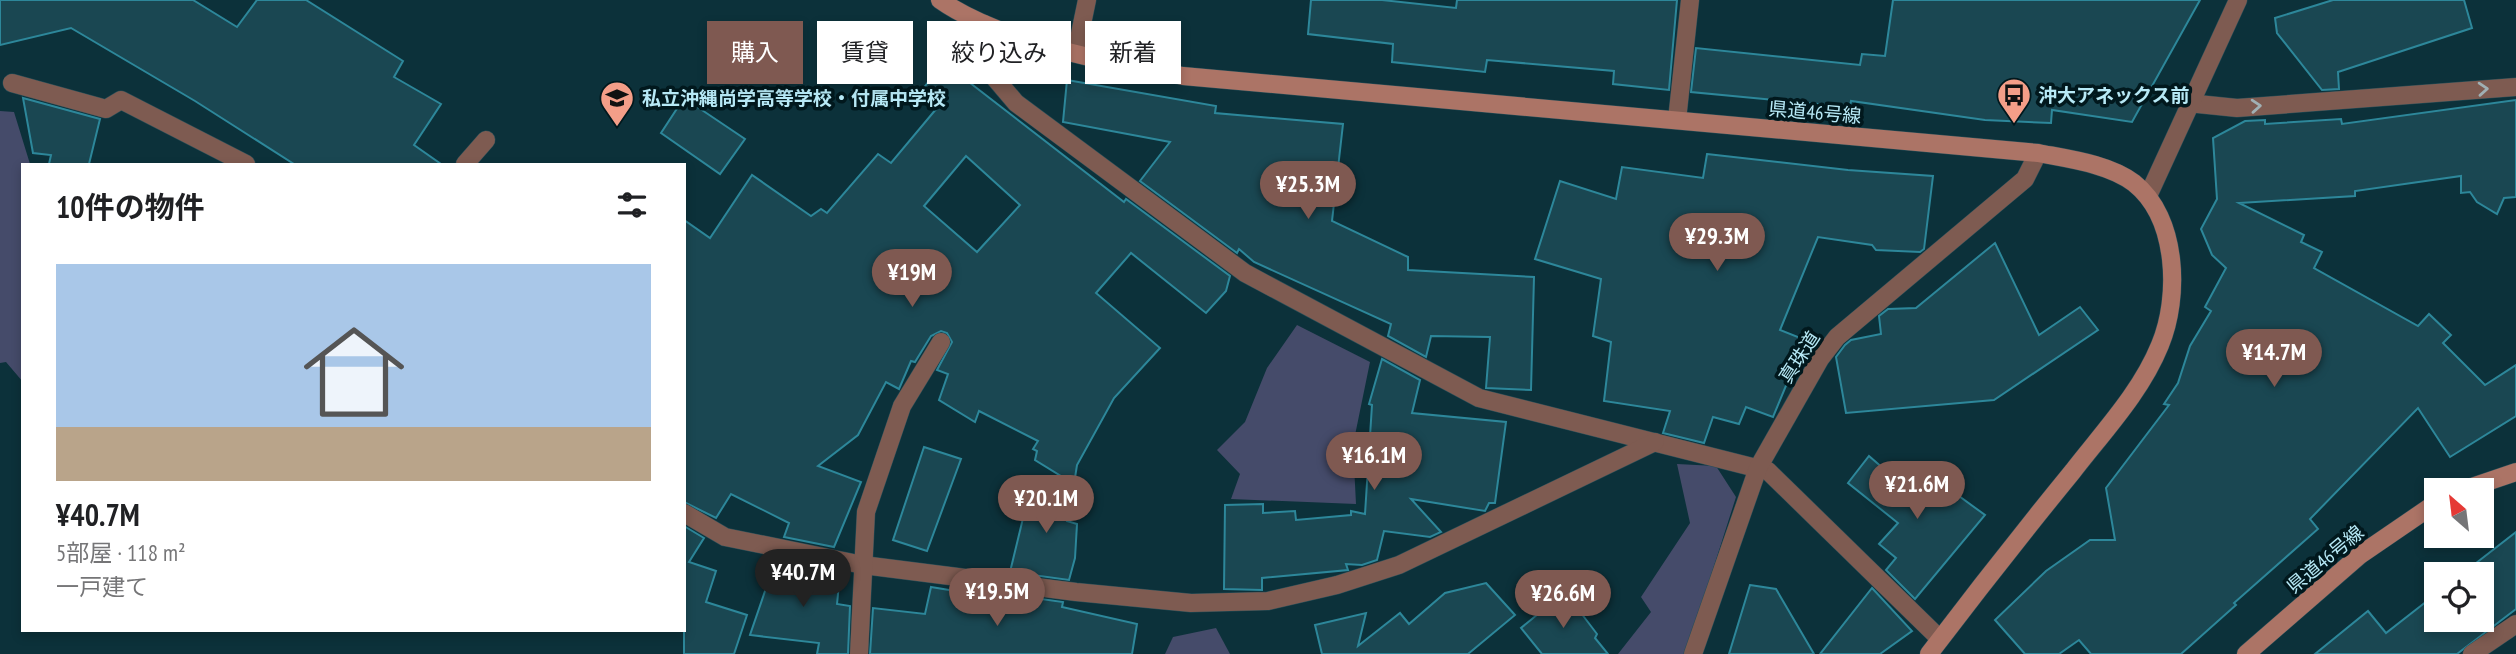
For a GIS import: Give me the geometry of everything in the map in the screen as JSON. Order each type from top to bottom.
[{"type":"main road","name":"県道46号線","points":[[940,0],[978,21]]},
{"type":"main road","name":"県道46号線","points":[[1071,51],[1183,76],[2038,153],[2111,171],[2132,181],[2148,196]]},
{"type":"main road","points":[[1934,647],[2129,400],[2160,345],[2174,286],[2171,253],[2148,196]]},
{"type":"main road","points":[[2494,479],[2516,472]]},
{"type":"main road","name":"県道46号線","points":[[2246,654],[2360,555],[2424,511]]},
{"type":"street","points":[[1076,53],[1087,0]]},
{"type":"street","points":[[1678,120],[1689,0]]},
{"type":"street","points":[[2148,196],[2188,103],[2238,0]]},
{"type":"street","points":[[12,83],[106,110],[121,100],[244,163]]},
{"type":"street","points":[[1000,84],[1016,103],[1245,273],[1479,398],[1768,471],[1934,647]]},
{"type":"street","points":[[2188,103],[2237,108],[2516,87]]},
{"type":"street","points":[[466,163],[485,140]]},
{"type":"street","name":"真珠道","points":[[1693,654],[1758,468],[1820,359],[1838,337],[2025,179],[2038,153]]},
{"type":"street","points":[[859,654],[866,512],[902,406],[941,342]]},
{"type":"street","points":[[686,514],[725,537],[863,565],[1076,592],[1191,603],[1268,601],[1337,585],[1399,565],[1655,442]]},
{"type":"street","points":[[2472,654],[2516,624]]},
{"type":"shaded area","points":[[0,111],[14,112],[30,163],[21,163],[21,380],[6,362],[0,363]]},
{"type":"shaded area","points":[[1297,325],[1370,362],[1353,445],[1356,504],[1231,499],[1240,474],[1217,450],[1245,422],[1267,368]]},
{"type":"shaded area","points":[[1677,464],[1716,466],[1736,497],[1686,654],[1618,654],[1651,612],[1641,597],[1690,523]]},
{"type":"shaded area","points":[[1216,628],[1230,654],[1165,654],[1173,637]]},
{"type":"building","points":[[0,0],[193,0],[237,27],[257,0],[306,0],[403,61],[394,77],[441,104],[414,145],[440,163],[292,163],[195,101],[71,28],[0,45]]},
{"type":"building","points":[[1311,0],[1382,0],[1456,8],[1457,0],[1677,0],[1669,90],[1613,84],[1614,71],[1487,60],[1485,72],[1392,62],[1393,44],[1308,34]]},
{"type":"building","points":[[1893,0],[2200,0],[2132,122],[2052,110],[2051,123],[1985,120],[1851,101],[1850,107],[1691,92],[1696,48],[1860,65],[1862,54],[1885,56]]},
{"type":"building","points":[[2333,0],[2464,0],[2472,28],[2338,72],[2339,89],[2322,90],[2277,33],[2275,18]]},
{"type":"building","points":[[1071,81],[1216,106],[1215,113],[1343,124],[1332,221],[1408,257],[1408,270],[1534,277],[1531,390],[1486,388],[1490,337],[1431,336],[1426,357],[1388,336],[1391,324],[1254,262],[1239,249],[1237,253],[1140,181],[1170,142],[1063,122],[1067,84],[1071,84]]},
{"type":"building","points":[[927,84],[971,84],[1124,202],[1126,199],[1230,276],[1226,291],[1206,313],[1131,253],[1096,293],[1160,348],[1114,398],[1077,465],[1074,484],[1035,460],[1037,451],[1033,449],[1038,441],[979,411],[975,422],[939,400],[948,374],[937,370],[952,342],[947,333],[941,331],[931,336],[915,362],[911,361],[899,389],[886,382],[858,435],[818,466],[861,482],[834,547],[784,537],[789,523],[731,494],[716,518],[686,503],[686,221],[710,238],[752,175],[811,216],[821,209],[827,213],[878,154],[891,163],[937,108],[920,93]],"holes":[[[966,156],[1020,205],[977,252],[924,206]]]},
{"type":"building","points":[[23,98],[100,119],[89,163],[49,163],[51,155],[33,153]]},
{"type":"building","points":[[684,98],[745,139],[720,174],[661,133]]},
{"type":"building","points":[[2516,100],[2516,197],[2504,198],[2497,214],[2477,202],[2470,192],[2461,193],[2461,176],[2355,191],[2355,196],[2239,203],[2304,235],[2301,242],[2322,252],[2314,268],[2418,326],[2429,314],[2451,335],[2443,343],[2485,385],[2516,365],[2516,416],[2450,457],[2418,408],[2310,519],[2318,529],[2181,654],[2091,654],[2079,640],[2059,654],[2025,654],[1995,620],[2046,571],[2090,540],[2115,540],[2106,488],[2169,405],[2164,404],[2178,383],[2190,346],[2211,311],[2205,307],[2226,268],[2212,255],[2201,229],[2217,199],[2213,138],[2245,121],[2265,120],[2265,124],[2341,119],[2342,124]]},
{"type":"building","points":[[1707,154],[1848,170],[1933,176],[1924,249],[1920,252],[1876,250],[1872,245],[1818,237],[1780,330],[1808,341],[1795,378],[1790,376],[1773,417],[1746,407],[1739,424],[1713,417],[1704,443],[1663,433],[1670,411],[1604,401],[1611,342],[1593,336],[1601,279],[1535,259],[1560,181],[1616,199],[1622,167],[1703,178]]},
{"type":"building","points":[[1995,243],[2039,335],[2080,307],[2098,330],[1994,400],[1846,413],[1836,357],[1845,345],[1851,340],[1881,334],[1879,316],[1888,309],[1916,308]]},
{"type":"building","points":[[1382,359],[1420,380],[1412,413],[1506,422],[1495,503],[1489,503],[1485,511],[1411,499],[1441,532],[1430,537],[1384,531],[1377,560],[1362,565],[1346,564],[1348,570],[1262,578],[1262,590],[1224,589],[1225,505],[1263,504],[1263,513],[1295,511],[1296,520],[1351,515],[1351,511],[1365,514],[1372,405],[1369,404]]},
{"type":"building","points":[[924,447],[961,459],[927,551],[893,540]]},
{"type":"building","points":[[1869,456],[1899,482],[1915,464],[1985,515],[1915,599],[1886,570],[1896,558],[1879,544],[1898,523],[1848,483]]},
{"type":"building","points":[[1032,481],[1072,494],[1067,521],[1077,524],[1075,558],[1069,580],[1010,572]]},
{"type":"building","points":[[686,527],[704,538],[689,562],[716,571],[706,602],[747,615],[734,654],[684,654]]},
{"type":"building","points":[[2516,532],[2516,609],[2494,626],[2494,562],[2477,562]]},
{"type":"building","points":[[776,559],[825,569],[820,580],[839,584],[837,604],[850,606],[848,654],[817,654],[819,643],[750,635]]},
{"type":"building","points":[[1486,583],[1515,615],[1468,654],[1322,654],[1315,625],[1366,613],[1358,646],[1400,613],[1409,624],[1445,593]]},
{"type":"building","points":[[1750,585],[1776,589],[1814,654],[1729,654]]},
{"type":"building","points":[[931,587],[1004,599],[1005,594],[1063,602],[1062,607],[1137,624],[1132,654],[870,654],[873,608],[925,614]]},
{"type":"building","points":[[1872,588],[1912,631],[1880,654],[1820,654]]},
{"type":"building","points":[[1565,592],[1597,634],[1595,638],[1608,654],[1542,654],[1521,628]]},
{"type":"building","points":[[2424,603],[2424,632],[2486,632],[2457,654],[2315,654],[2368,611],[2386,633]]},
{"type":"place","name":"沖大アネックス前","points":[[2014,125]]},
{"type":"place","name":"私立沖縄尚学高等学校・付属中学校","points":[[617,128]]}]
